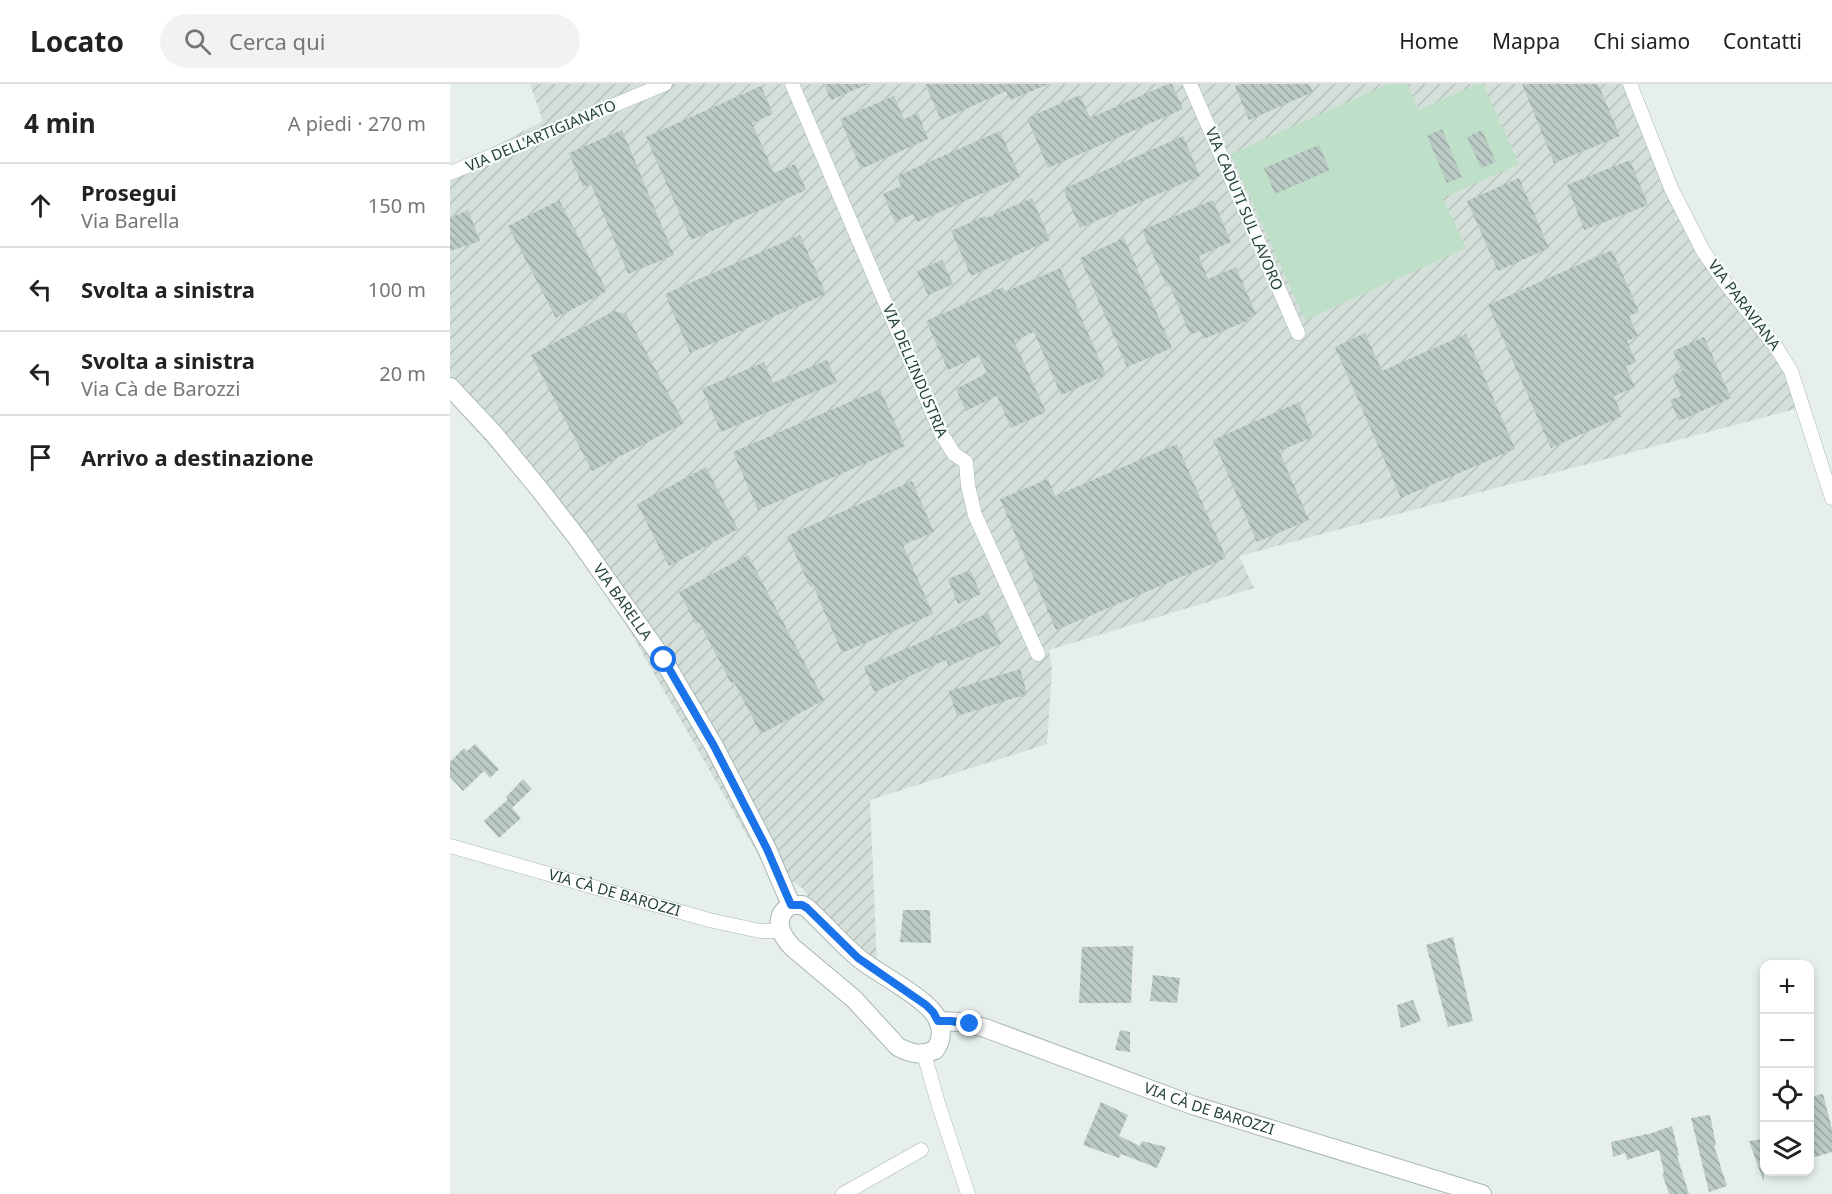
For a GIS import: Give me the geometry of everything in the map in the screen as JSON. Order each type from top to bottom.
[{"type":"street","name":"VIA DELL'ARTIGIANATO","points":[[450,173],[665,84]]},
{"type":"street","name":"VIA DELL’INDUSTRIA","points":[[792,84],[941,433],[954,454],[966,462],[975,515],[1038,654]]},
{"type":"street","name":"VIA CADUTI SUL LAVORO","points":[[1190,84],[1298,333]]},
{"type":"street","name":"VIA PARAVIANA","points":[[1630,84],[1671,189],[1703,251],[1725,284],[1776,347],[1791,371],[1832,498]]},
{"type":"street","name":"VIA BARELLA","points":[[450,387],[494,434],[578,538],[664,660],[714,746],[762,838],[791,905]]},
{"type":"street","name":"VIA CÀ DE BAROZZI","points":[[450,846],[709,920],[760,931],[781,931]]},
{"type":"street","points":[[791,905],[802,905],[807,908],[851,951],[933,1012],[942,1038],[935,1050],[924,1054],[913,1054],[898,1047],[854,999],[799,954],[786,940],[779,923],[783,910],[791,905]]},
{"type":"street","name":"VIA CÀ DE BAROZZI","points":[[938,1021],[960,1022],[985,1028],[1192,1105],[1482,1194]]},
{"type":"street","points":[[924,1054],[968,1194]]},
{"type":"street","points":[[843,1194],[921,1150]]},
{"type":"shaded area","points":[[530,84],[1637,84],[1695,223],[1727,278],[1796,366],[1810,405],[1239,556],[1254,588],[1049,650],[1052,670],[1047,744],[870,800],[877,965],[814,906],[802,888],[761,860],[613,602],[537,499],[450,401],[450,169],[543,121]]},
{"type":"green space","points":[[1388,84],[1407,84],[1419,110],[1477,84],[1483,84],[1519,164],[1443,198],[1466,248],[1305,320],[1231,154]]},
{"type":"building","points":[[824,84],[868,84],[831,100]]},
{"type":"building","points":[[925,84],[1049,84],[1010,100],[1006,91],[941,120]]},
{"type":"building","points":[[1172,84],[1183,109],[1048,168],[1027,118],[1080,95],[1090,118]]},
{"type":"building","points":[[1240,84],[1309,84],[1313,92],[1249,120],[1235,86]]},
{"type":"building","points":[[1522,84],[1598,84],[1620,136],[1554,163]]},
{"type":"building","points":[[761,86],[773,114],[752,123],[774,173],[795,164],[806,190],[691,240],[646,137]]},
{"type":"building","points":[[894,96],[904,119],[918,113],[928,139],[861,169],[840,119]]},
{"type":"building","points":[[1442,129],[1462,177],[1447,183],[1427,136]]},
{"type":"building","points":[[622,130],[674,255],[628,274],[591,184],[583,187],[569,153]]},
{"type":"building","points":[[1482,130],[1496,162],[1481,168],[1467,137]]},
{"type":"building","points":[[1000,131],[1020,177],[917,222],[913,214],[895,222],[883,194],[901,186],[897,176]]},
{"type":"building","points":[[1183,136],[1200,176],[1080,228],[1063,189]]},
{"type":"building","points":[[1319,145],[1330,170],[1275,194],[1264,168]]},
{"type":"building","points":[[1630,160],[1648,205],[1584,230],[1567,185]]},
{"type":"building","points":[[1519,178],[1549,248],[1498,271],[1467,201]]},
{"type":"building","points":[[1032,198],[1050,240],[971,276],[951,231]]},
{"type":"building","points":[[559,200],[607,291],[556,318],[508,226]]},
{"type":"building","points":[[1213,200],[1231,242],[1199,256],[1208,279],[1236,267],[1256,314],[1248,318],[1249,320],[1204,339],[1200,331],[1190,335],[1170,286],[1167,287],[1142,230]]},
{"type":"building","points":[[468,210],[480,241],[450,251],[450,218]]},
{"type":"building","points":[[800,235],[826,294],[690,353],[665,294]]},
{"type":"building","points":[[1124,238],[1172,348],[1127,367],[1080,258]]},
{"type":"building","points":[[1612,250],[1639,312],[1629,316],[1638,336],[1627,341],[1636,362],[1626,367],[1635,387],[1614,396],[1622,416],[1551,448],[1488,305]]},
{"type":"building","points":[[942,260],[953,284],[928,295],[917,271]]},
{"type":"building","points":[[1060,268],[1106,375],[1061,395],[1034,332],[1014,341],[1046,412],[1011,428],[997,396],[966,411],[956,389],[987,373],[979,356],[948,370],[926,321],[1003,287],[1005,292]]},
{"type":"building","points":[[614,311],[626,314],[684,423],[592,471],[531,355]]},
{"type":"building","points":[[1365,333],[1382,371],[1466,334],[1515,449],[1401,498],[1335,347]]},
{"type":"building","points":[[1704,337],[1731,398],[1679,421],[1670,400],[1681,396],[1672,376],[1682,371],[1673,351]]},
{"type":"building","points":[[827,360],[837,382],[721,432],[702,389],[764,362],[773,383]]},
{"type":"building","points":[[880,389],[905,446],[758,510],[733,452]]},
{"type":"building","points":[[1299,402],[1313,437],[1279,451],[1309,520],[1257,542],[1213,440]]},
{"type":"building","points":[[1177,444],[1226,558],[1056,630],[1000,499],[1048,479],[1055,496]]},
{"type":"building","points":[[706,467],[738,529],[669,566],[637,504]]},
{"type":"building","points":[[912,481],[934,532],[903,545],[933,614],[842,653],[813,585],[810,587],[787,536]]},
{"type":"building","points":[[748,555],[824,700],[761,734],[734,682],[731,683],[699,622],[696,624],[679,592]]},
{"type":"building","points":[[970,570],[981,594],[958,604],[948,579]]},
{"type":"building","points":[[988,613],[1001,643],[949,666],[946,660],[874,692],[864,667]]},
{"type":"building","points":[[1020,669],[1027,694],[957,716],[949,691]]},
{"type":"building","points":[[475,744],[499,769],[490,778],[484,771],[463,791],[450,777],[450,762],[464,748],[467,751]]},
{"type":"building","points":[[523,779],[532,789],[512,808],[521,818],[499,838],[484,821],[508,799],[506,797]]},
{"type":"building","points":[[903,910],[930,910],[931,943],[900,942]]},
{"type":"building","points":[[1453,937],[1473,1021],[1448,1027],[1426,945]]},
{"type":"building","points":[[1133,946],[1131,1003],[1079,1003],[1082,947]]},
{"type":"building","points":[[1153,975],[1180,978],[1177,1003],[1150,1001]]},
{"type":"building","points":[[1413,1000],[1421,1021],[1401,1028],[1397,1005]]},
{"type":"building","points":[[1120,1030],[1130,1032],[1130,1052],[1115,1050]]},
{"type":"building","points":[[1823,1094],[1832,1129],[1832,1152],[1814,1157],[1814,1122],[1814,1096]]},
{"type":"building","points":[[1101,1102],[1128,1115],[1119,1136],[1140,1146],[1142,1141],[1166,1147],[1157,1168],[1121,1154],[1119,1158],[1083,1145]]},
{"type":"building","points":[[1710,1115],[1716,1145],[1714,1146],[1727,1186],[1709,1192],[1691,1118]]},
{"type":"building","points":[[1672,1126],[1679,1155],[1677,1156],[1689,1194],[1669,1194],[1662,1173],[1664,1173],[1659,1150],[1627,1160],[1625,1153],[1613,1157],[1611,1142]]},
{"type":"building","points":[[1760,1140],[1760,1172],[1749,1141]]},
{"type":"route","points":[[664,660],[714,746],[767,849],[791,905],[802,905],[807,908],[858,958],[926,1005],[938,1021],[970,1024]]}]
